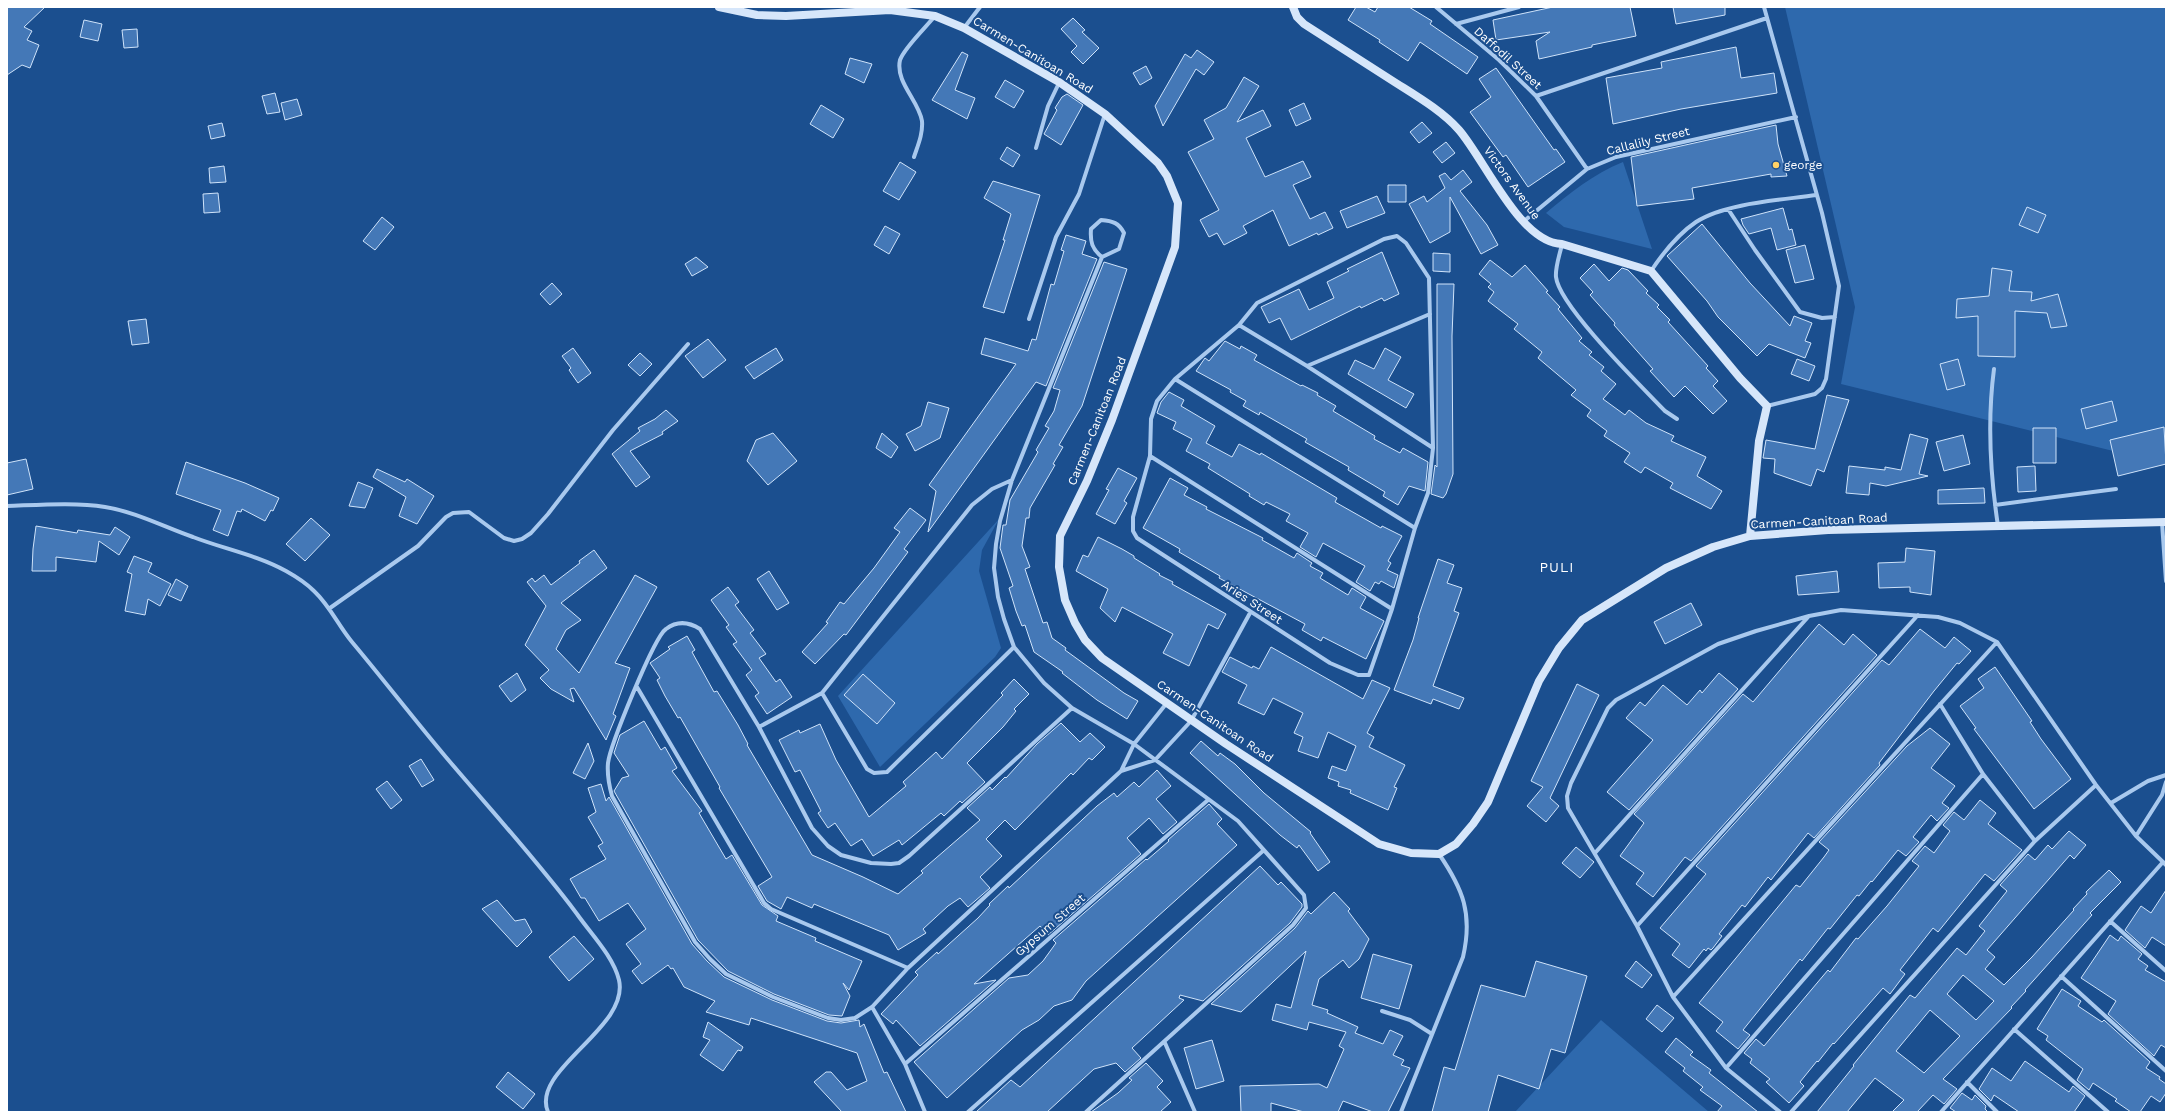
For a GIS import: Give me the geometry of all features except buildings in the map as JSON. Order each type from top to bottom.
[{"type":"main road","name":"Carmen-Canitoan Road","points":[[719,7],[757,15],[786,16],[889,8],[935,16],[964,28],[1059,82],[1105,114],[1158,163],[1167,176],[1178,203],[1175,247],[1112,420],[1087,482],[1060,536],[1059,568],[1065,600],[1074,623],[1086,640],[1102,658],[1166,704],[1379,844],[1411,853],[1439,854],[1456,844],[1473,824],[1488,802],[1539,681],[1559,648],[1582,620],[1666,568],[1713,547],[1750,536],[1828,530],[2164,522]]},
{"type":"main road","name":"Victors Avenue","points":[[1293,7],[1297,17],[1304,24],[1436,110],[1459,130],[1523,222],[1543,240],[1552,244],[1562,244],[1651,272]]},
{"type":"main road","points":[[1651,272],[1740,378],[1767,406],[1759,441],[1750,536]]},
{"type":"street","points":[[964,28],[980,7]]},
{"type":"street","name":"Daffodil Street","points":[[1436,7],[1499,60],[1536,96],[1587,169]]},
{"type":"street","points":[[1456,24],[1519,7]]},
{"type":"street","points":[[1764,7],[1822,213],[1838,286],[1826,379],[1822,388],[1815,394],[1767,406]]},
{"type":"street","points":[[914,157],[922,134],[922,119],[901,76],[900,60],[907,49],[935,16]]},
{"type":"street","points":[[1536,96],[1767,18]]},
{"type":"street","points":[[1036,148],[1048,106],[1059,82]]},
{"type":"street","points":[[1029,319],[1056,237],[1079,194],[1105,114]]},
{"type":"street","name":"Callalily Street","points":[[1523,222],[1587,169],[1616,157],[1796,117]]},
{"type":"street","points":[[1651,272],[1676,239],[1697,221],[1728,209],[1816,195]]},
{"type":"street","points":[[1728,209],[1755,250],[1800,312],[1822,318],[1835,317]]},
{"type":"street","points":[[1086,1112],[1294,925],[1306,908],[1304,895],[1238,821],[1134,744],[1072,708],[1044,683],[1014,647],[998,597],[994,568],[996,544],[1000,521],[1012,480],[1102,257],[1119,249],[1124,233],[1121,226],[1116,222],[1101,220],[1091,229],[1091,243],[1094,251],[1102,257]]},
{"type":"street","points":[[1397,236],[1406,243],[1429,278],[1433,448],[1428,493],[1392,609],[1150,456],[1153,413],[1157,401],[1175,379],[1239,325],[1247,312],[1257,303],[1384,240],[1397,236]]},
{"type":"street","points":[[1562,244],[1556,278],[1571,306],[1596,337],[1665,411],[1678,419]]},
{"type":"street","points":[[1306,366],[1430,314]]},
{"type":"street","points":[[1239,325],[1306,366],[1433,448]]},
{"type":"street","points":[[330,608],[418,546],[446,517],[453,513],[469,512],[504,538],[514,541],[522,539],[531,533],[548,514],[613,430],[688,344]]},
{"type":"street","points":[[1994,369],[1989,407],[1991,482],[1998,526]]},
{"type":"street","points":[[1175,379],[1416,528]]},
{"type":"street","name":"Aries Street","points":[[1150,456],[1133,517],[1133,530],[1137,538],[1250,613],[1330,663],[1358,675],[1369,675],[1392,609]]},
{"type":"street","points":[[759,727],[822,694],[972,505],[992,489],[1012,480]]},
{"type":"street","points":[[1995,505],[2116,489]]},
{"type":"street","points":[[7,506],[105,507],[142,517],[285,571],[312,589],[330,608],[350,640],[372,664],[443,754],[550,878],[602,948],[615,970],[620,991],[617,1004],[593,1035],[558,1073],[547,1097],[546,1107],[548,1112]]},
{"type":"street","points":[[2164,522],[2166,581]]},
{"type":"street","points":[[1780,1112],[1726,1068],[1673,997],[1637,926],[1568,808],[1567,796],[1570,783],[1608,708],[1616,700],[1718,644],[1756,631],[1809,616],[1841,610],[1938,617],[1960,623],[1997,642],[2096,785],[2136,836],[2164,863],[2110,921],[1940,1112]]},
{"type":"street","points":[[1121,771],[1155,760],[1192,721],[1250,613]]},
{"type":"street","points":[[1637,926],[1918,615]]},
{"type":"street","points":[[1595,853],[1809,616]]},
{"type":"street","points":[[1072,708],[909,856],[899,863],[871,864],[841,855],[828,846],[812,828],[759,727],[700,629],[690,623],[681,623],[665,629],[646,665],[608,762],[608,780],[612,796],[695,942],[710,959],[726,974],[773,997],[828,1018],[841,1020],[854,1018],[872,1006],[908,968],[1121,771],[1134,744],[1166,704]]},
{"type":"street","points":[[1673,997],[1997,642]]},
{"type":"street","points":[[822,694],[867,769],[882,774],[887,772],[1014,647]]},
{"type":"street","points":[[637,687],[764,903],[771,909],[908,968]]},
{"type":"street","points":[[1940,704],[1983,774],[2035,842]]},
{"type":"street","points":[[1726,1068],[1983,774]]},
{"type":"street","points":[[2111,803],[2148,781],[2166,775]]},
{"type":"street","points":[[2136,836],[2159,801],[2166,782]]},
{"type":"street","points":[[1791,1112],[2035,842],[2096,785]]},
{"type":"street","name":"Gypsum Street","points":[[905,1064],[1208,800]]},
{"type":"street","points":[[968,1112],[1264,850]]},
{"type":"street","points":[[1401,1112],[1463,957],[1467,940],[1463,896],[1454,876],[1439,854]]},
{"type":"street","points":[[2110,921],[2166,971]]},
{"type":"street","points":[[2061,976],[2166,1071]]},
{"type":"street","points":[[872,1006],[905,1064],[924,1112]]},
{"type":"street","points":[[1382,1011],[1410,1020],[1432,1034]]},
{"type":"street","points":[[2014,1028],[2108,1112]]},
{"type":"street","points":[[1165,1042],[1196,1112]]},
{"type":"street","points":[[1967,1082],[1998,1112]]},
{"type":"shaded area","points":[[1785,7],[2166,7],[2166,464],[1841,384],[1855,307]]},
{"type":"shaded area","points":[[1623,162],[1652,249],[1564,227],[1546,213],[1592,178]]},
{"type":"shaded area","points":[[999,519],[982,550],[979,571],[1001,648],[995,657],[880,767],[838,696]]},
{"type":"shaded area","points":[[1601,1020],[1709,1112],[1515,1112]]},
{"type":"place","name":"george","points":[[1776,165]]},
{"type":"district","name":"PULI","points":[[1557,567]]}]
